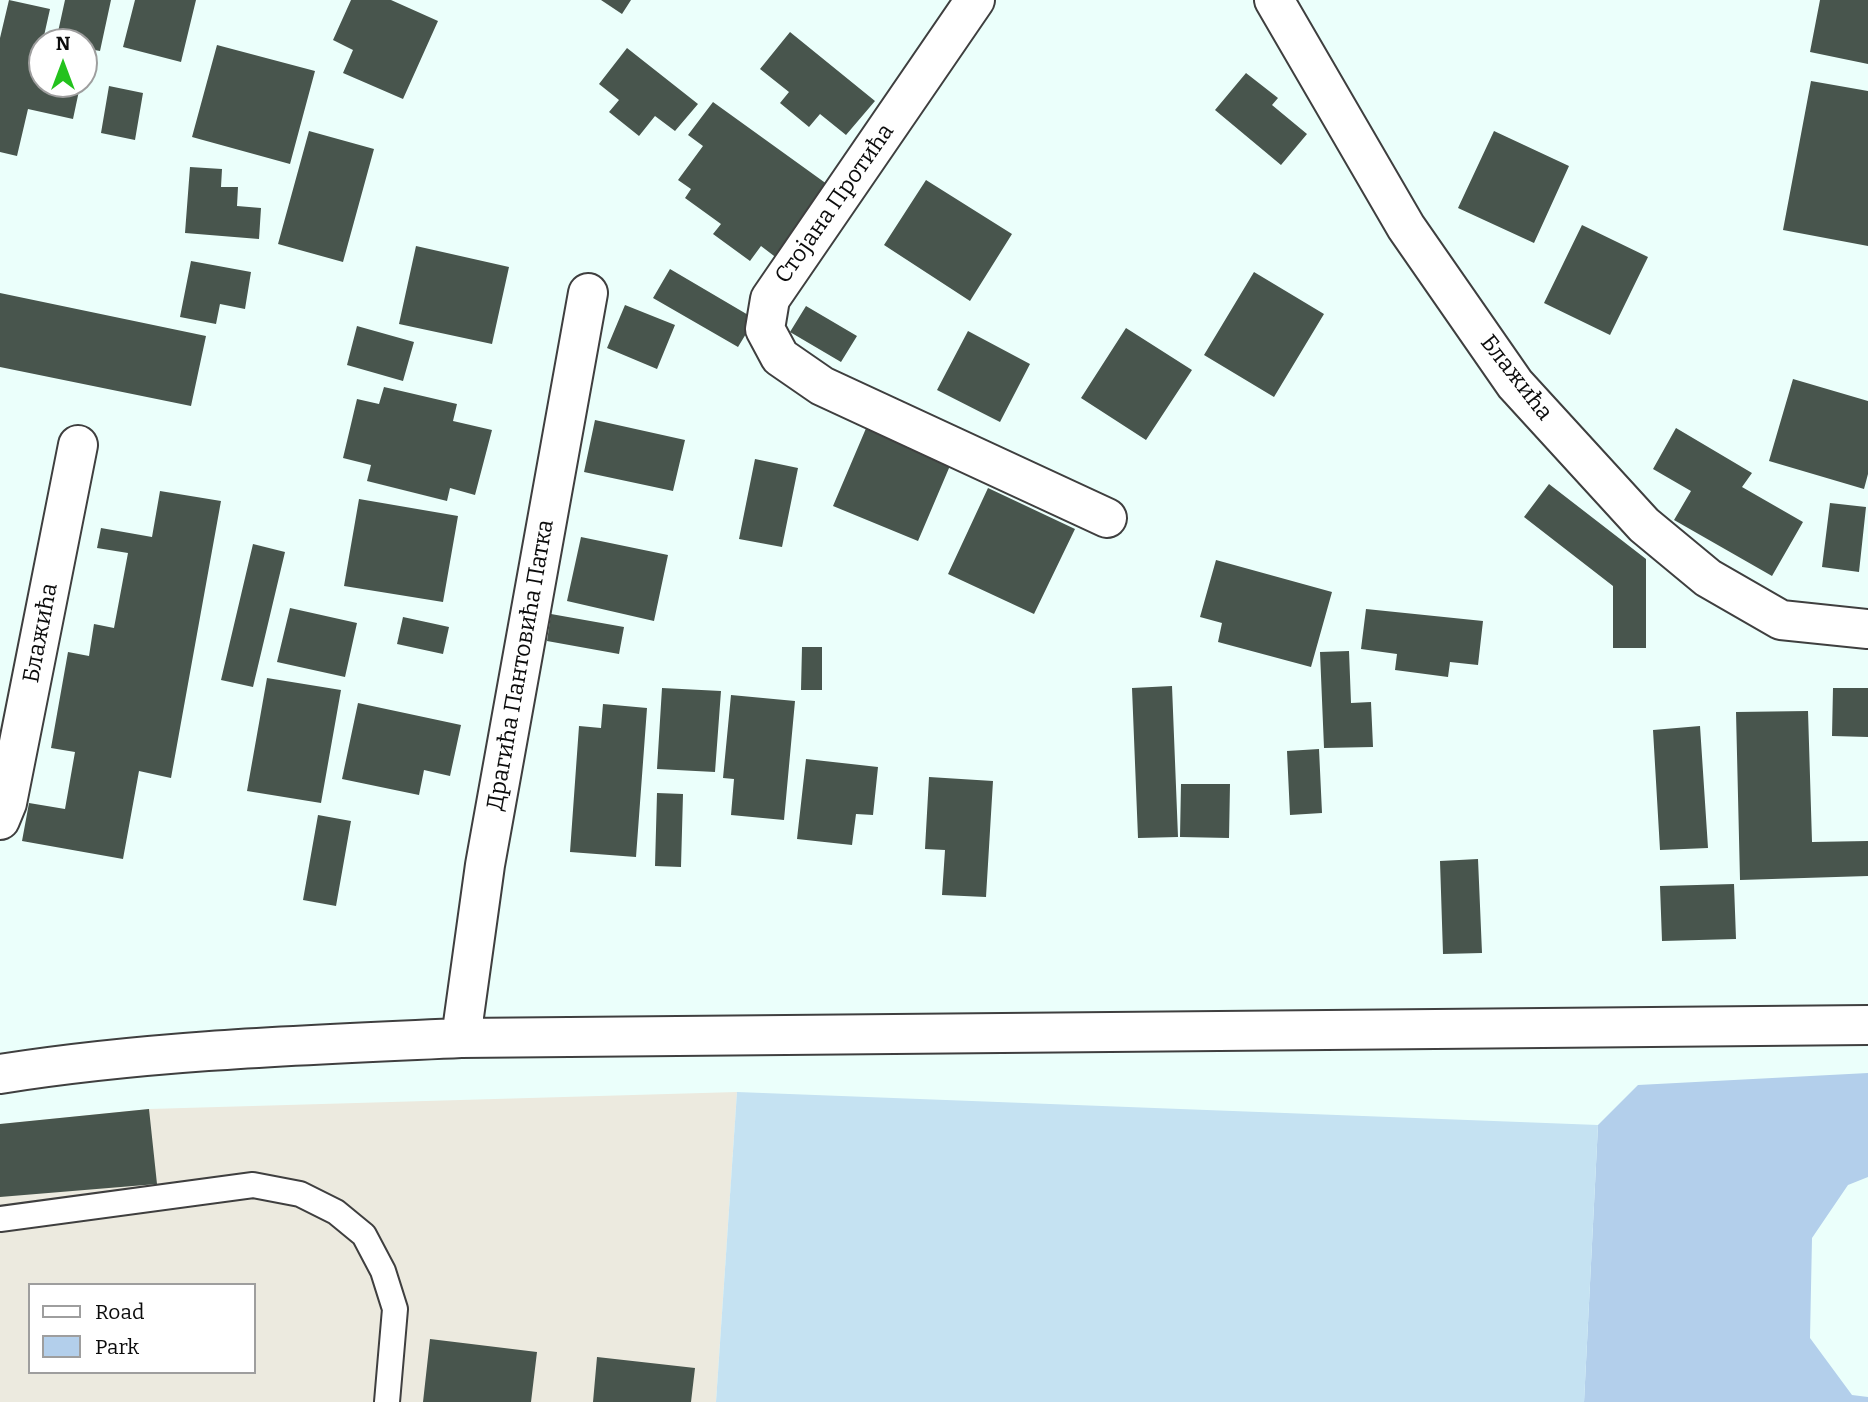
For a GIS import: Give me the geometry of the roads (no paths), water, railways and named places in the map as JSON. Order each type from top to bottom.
[{"type":"street","name":"Стојана Протића","points":[[975,0],[769,299],[765,329],[779,357],[821,386],[1107,518]]},
{"type":"street","name":"Блажића","points":[[1274,0],[1406,227],[1515,384],[1644,525],[1708,578],[1781,620],[1868,629]]},
{"type":"street","name":"Драгића Пантовића Патка","points":[[461,1038],[485,865],[588,293]]},
{"type":"street","name":"Блажића","points":[[0,820],[7,803],[78,445]]},
{"type":"street","points":[[0,1074],[42,1067],[251,1047],[461,1038],[1868,1025]]},
{"type":"lane","points":[[0,1219],[253,1185],[300,1194],[336,1212],[364,1235],[383,1271],[396,1309],[387,1402]]}]
